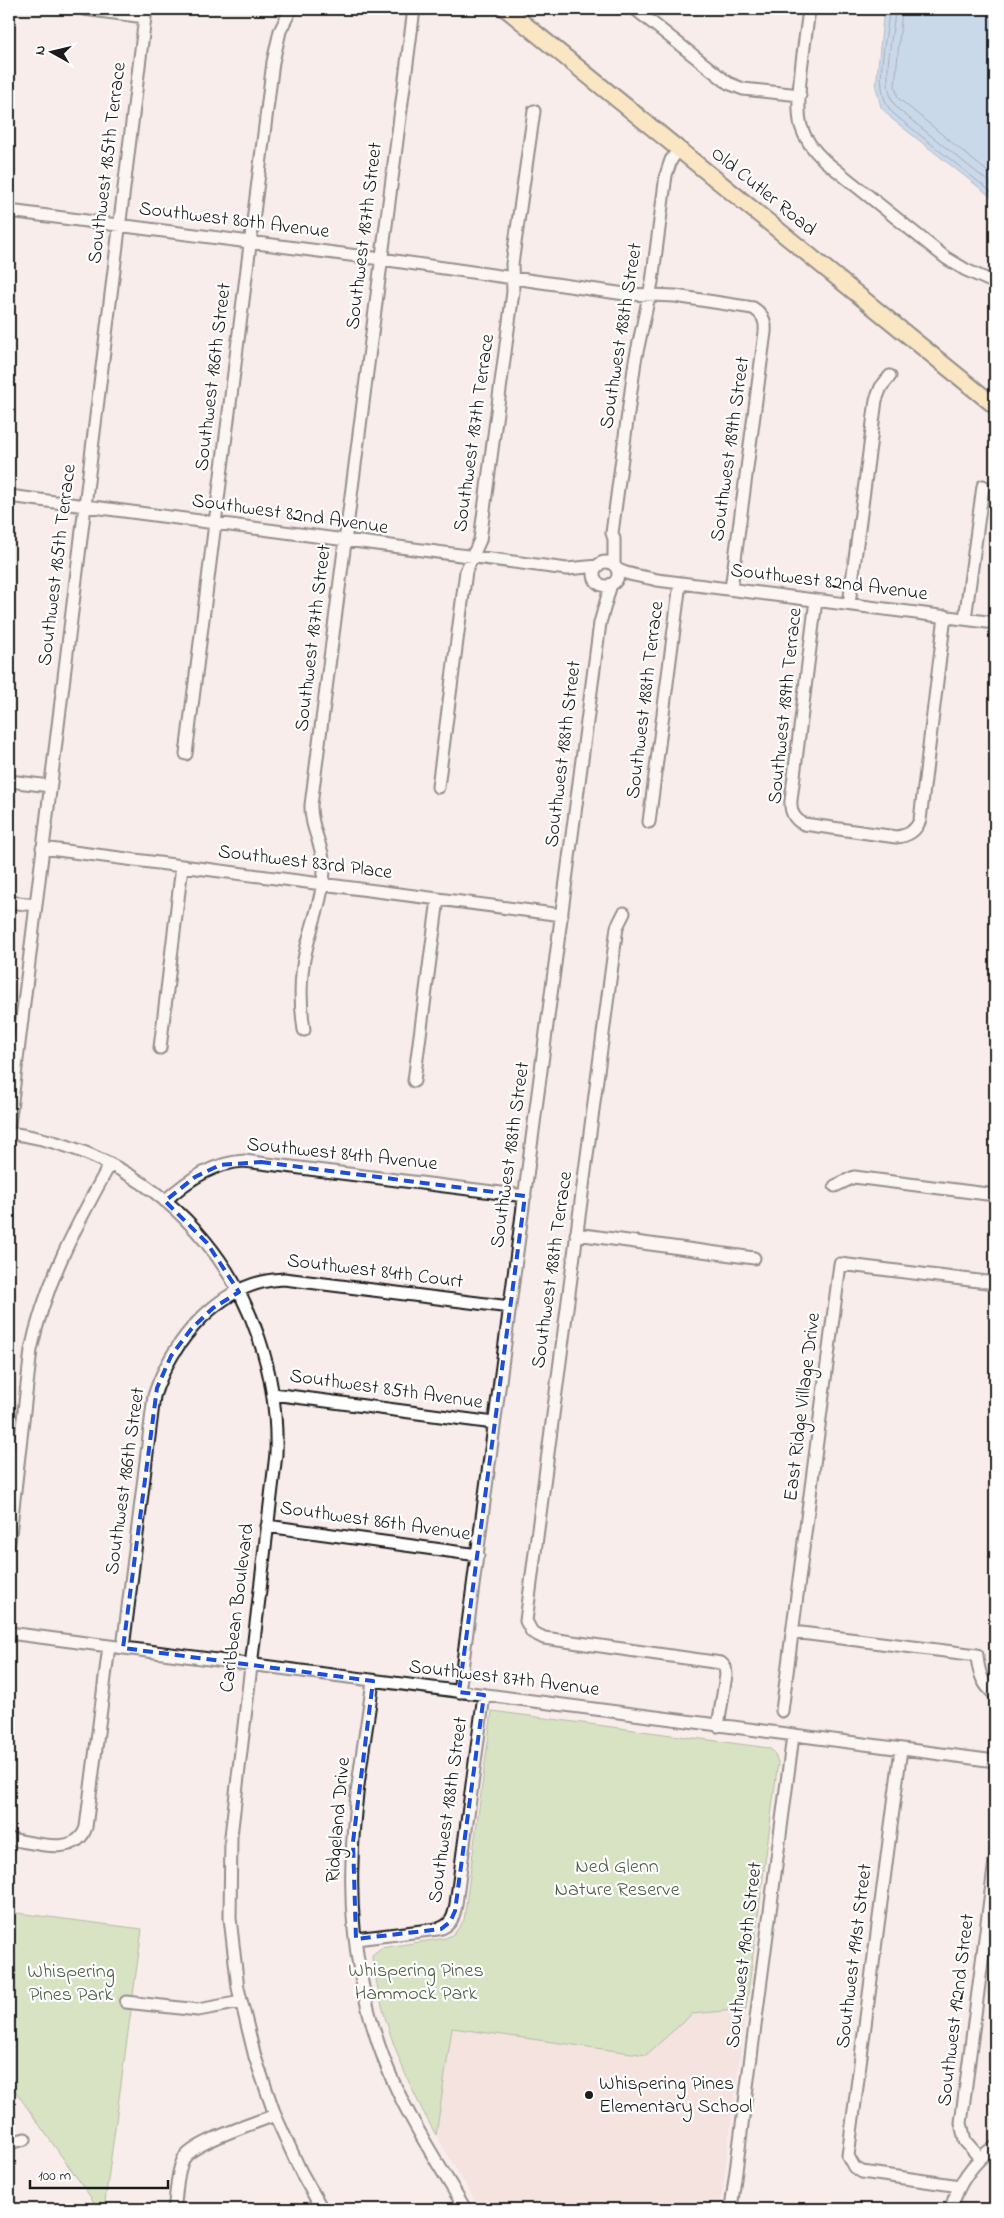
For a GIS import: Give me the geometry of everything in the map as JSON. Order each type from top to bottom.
[{"type":"main road","name":"Old Cutler Road","points":[[506,9],[995,406]]},
{"type":"street","points":[[84,9],[145,13]]},
{"type":"street","name":"Southwest 186th Street","points":[[186,754],[273,62],[280,31],[291,9]]},
{"type":"street","name":"Southwest 187th Street","points":[[304,1030],[300,999],[301,977],[308,942],[320,905],[324,862],[312,822],[311,806],[414,9]]},
{"type":"street","points":[[635,9],[728,84],[743,89],[800,94]]},
{"type":"street","points":[[809,9],[799,114],[802,130],[807,141],[819,155],[946,258],[966,270],[995,283]]},
{"type":"street","name":"Southwest 185th Terrace","points":[[9,1125],[145,13]]},
{"type":"street","name":"Southwest 187th Terrace","points":[[438,787],[466,571],[480,540],[513,292],[512,264],[534,112]]},
{"type":"street","name":"Southwest 188th Street","points":[[459,1692],[607,574],[608,537],[612,533],[635,361],[649,296],[666,176],[669,164],[679,149]]},
{"type":"street","name":"Southwest 80th Avenue","points":[[9,211],[649,296]]},
{"type":"street","name":"Southwest 189th Street","points":[[649,296],[675,296],[742,305],[753,308],[761,314],[764,320],[765,332],[731,589]]},
{"type":"street","points":[[849,604],[876,400],[881,387],[890,376]]},
{"type":"street","points":[[965,619],[983,486]]},
{"type":"street","name":"Southwest 82nd Avenue","points":[[9,496],[567,569],[573,573],[607,574],[623,572],[644,575],[657,580],[995,623]]},
{"type":"street","name":"Southwest 188th Terrace","points":[[649,822],[680,583]]},
{"type":"street","name":"Southwest 189th Terrace","points":[[816,600],[790,805],[794,816],[800,823],[896,837],[910,833],[920,820],[945,616]]},
{"type":"street","points":[[9,781],[50,786]]},
{"type":"street","name":"Southwest 83rd Place","points":[[42,848],[562,915]]},
{"type":"street","points":[[160,1048],[182,866]]},
{"type":"street","points":[[414,1081],[438,899]]},
{"type":"street","points":[[9,902],[35,905]]},
{"type":"street","name":"Southwest 188th Terrace","points":[[624,913],[617,927],[526,1612],[528,1625],[532,1632],[544,1638],[714,1661],[723,1665],[726,1675],[718,1726]]},
{"type":"street","name":"Caribbean Boulevard","points":[[9,1133],[60,1144],[86,1152],[146,1186],[165,1201],[207,1243],[239,1292],[260,1339],[273,1394],[276,1454],[231,1829],[229,1863],[232,1937],[241,2002],[255,2057],[275,2116],[301,2172],[322,2209]]},
{"type":"street","name":"Southwest 84th Avenue","points":[[165,1201],[202,1172],[228,1163],[244,1161],[525,1196]]},
{"type":"street","points":[[9,1543],[31,1350],[38,1319],[53,1275],[110,1164]]},
{"type":"street","points":[[835,1186],[854,1177],[995,1195]]},
{"type":"street","points":[[576,1234],[754,1258]]},
{"type":"street","name":"East Ridge Village Drive","points":[[782,1711],[840,1264],[995,1284]]},
{"type":"street","name":"Southwest 84th Court","points":[[239,1292],[261,1282],[284,1279],[510,1308]]},
{"type":"street","name":"Southwest 186th Street","points":[[123,1648],[150,1414],[157,1388],[171,1356],[192,1328],[213,1308],[239,1292]]},
{"type":"street","name":"Southwest 85th Avenue","points":[[273,1394],[494,1423]]},
{"type":"street","name":"Southwest 86th Avenue","points":[[267,1526],[478,1554]]},
{"type":"street","points":[[793,1632],[978,1656],[978,1666],[982,1679],[995,1694]]},
{"type":"street","name":"Southwest 87th Avenue","points":[[9,1633],[995,1761]]},
{"type":"street","points":[[9,1839],[61,1846],[78,1841],[86,1827],[109,1646]]},
{"type":"street","name":"Ridgeland Drive","points":[[373,1681],[353,1842],[352,1893],[356,1939],[368,2002],[393,2080],[415,2125],[465,2209]]},
{"type":"street","name":"Southwest 188th Street","points":[[356,1939],[438,1929],[445,1927],[452,1919],[456,1904],[484,1695]]},
{"type":"street","name":"Southwest 190th Street","points":[[731,2209],[793,1736]]},
{"type":"street","name":"Southwest 191st Street","points":[[901,1749],[848,2152],[849,2161],[854,2167],[865,2172],[960,2186]]},
{"type":"street","name":"Southwest 192nd Street","points":[[980,2158],[965,2141],[962,2123],[995,1861]]},
{"type":"street","points":[[126,2002],[198,2010],[241,2002]]},
{"type":"street","points":[[174,2209],[180,2170],[187,2154],[200,2145],[275,2116]]},
{"type":"street","points":[[9,2143],[24,2139]]},
{"type":"street","points":[[952,2209],[960,2186],[980,2158],[995,2146]]},
{"type":"highlighted area","points":[[261,1162],[525,1196],[459,1692],[484,1695],[455,1911],[450,1922],[441,1929],[356,1939],[353,1842],[373,1681],[123,1648],[157,1388],[171,1356],[192,1328],[213,1308],[239,1292],[207,1243],[165,1201],[195,1177],[220,1165]]},
{"type":"shaded area","name":"Whispering Pines Elementary School","points":[[746,2009],[720,2209],[480,2209],[436,2135],[452,2028],[646,2055],[692,2014]]},
{"type":"green space","name":"Ned Glenn Nature Reserve","points":[[492,1711],[769,1748],[774,1752],[778,1762],[746,2009],[692,2014],[646,2055],[452,2028],[436,2135],[409,2082],[394,2046],[373,1968],[372,1955],[381,1948],[446,1938],[455,1933],[464,1920]]},
{"type":"green space","name":"Whispering Pines Park","points":[[9,1912],[142,1929],[104,2209],[99,2209],[9,2082]]},
{"type":"water","points":[[884,9],[995,9],[995,200],[892,119],[881,107],[876,87]]},
{"type":"place","name":"Whispering Pines Elementary School","points":[[589,2095]]},
{"type":"park label","name":"Whispering Pines Hammock Park","points":[[416,1982]]}]
